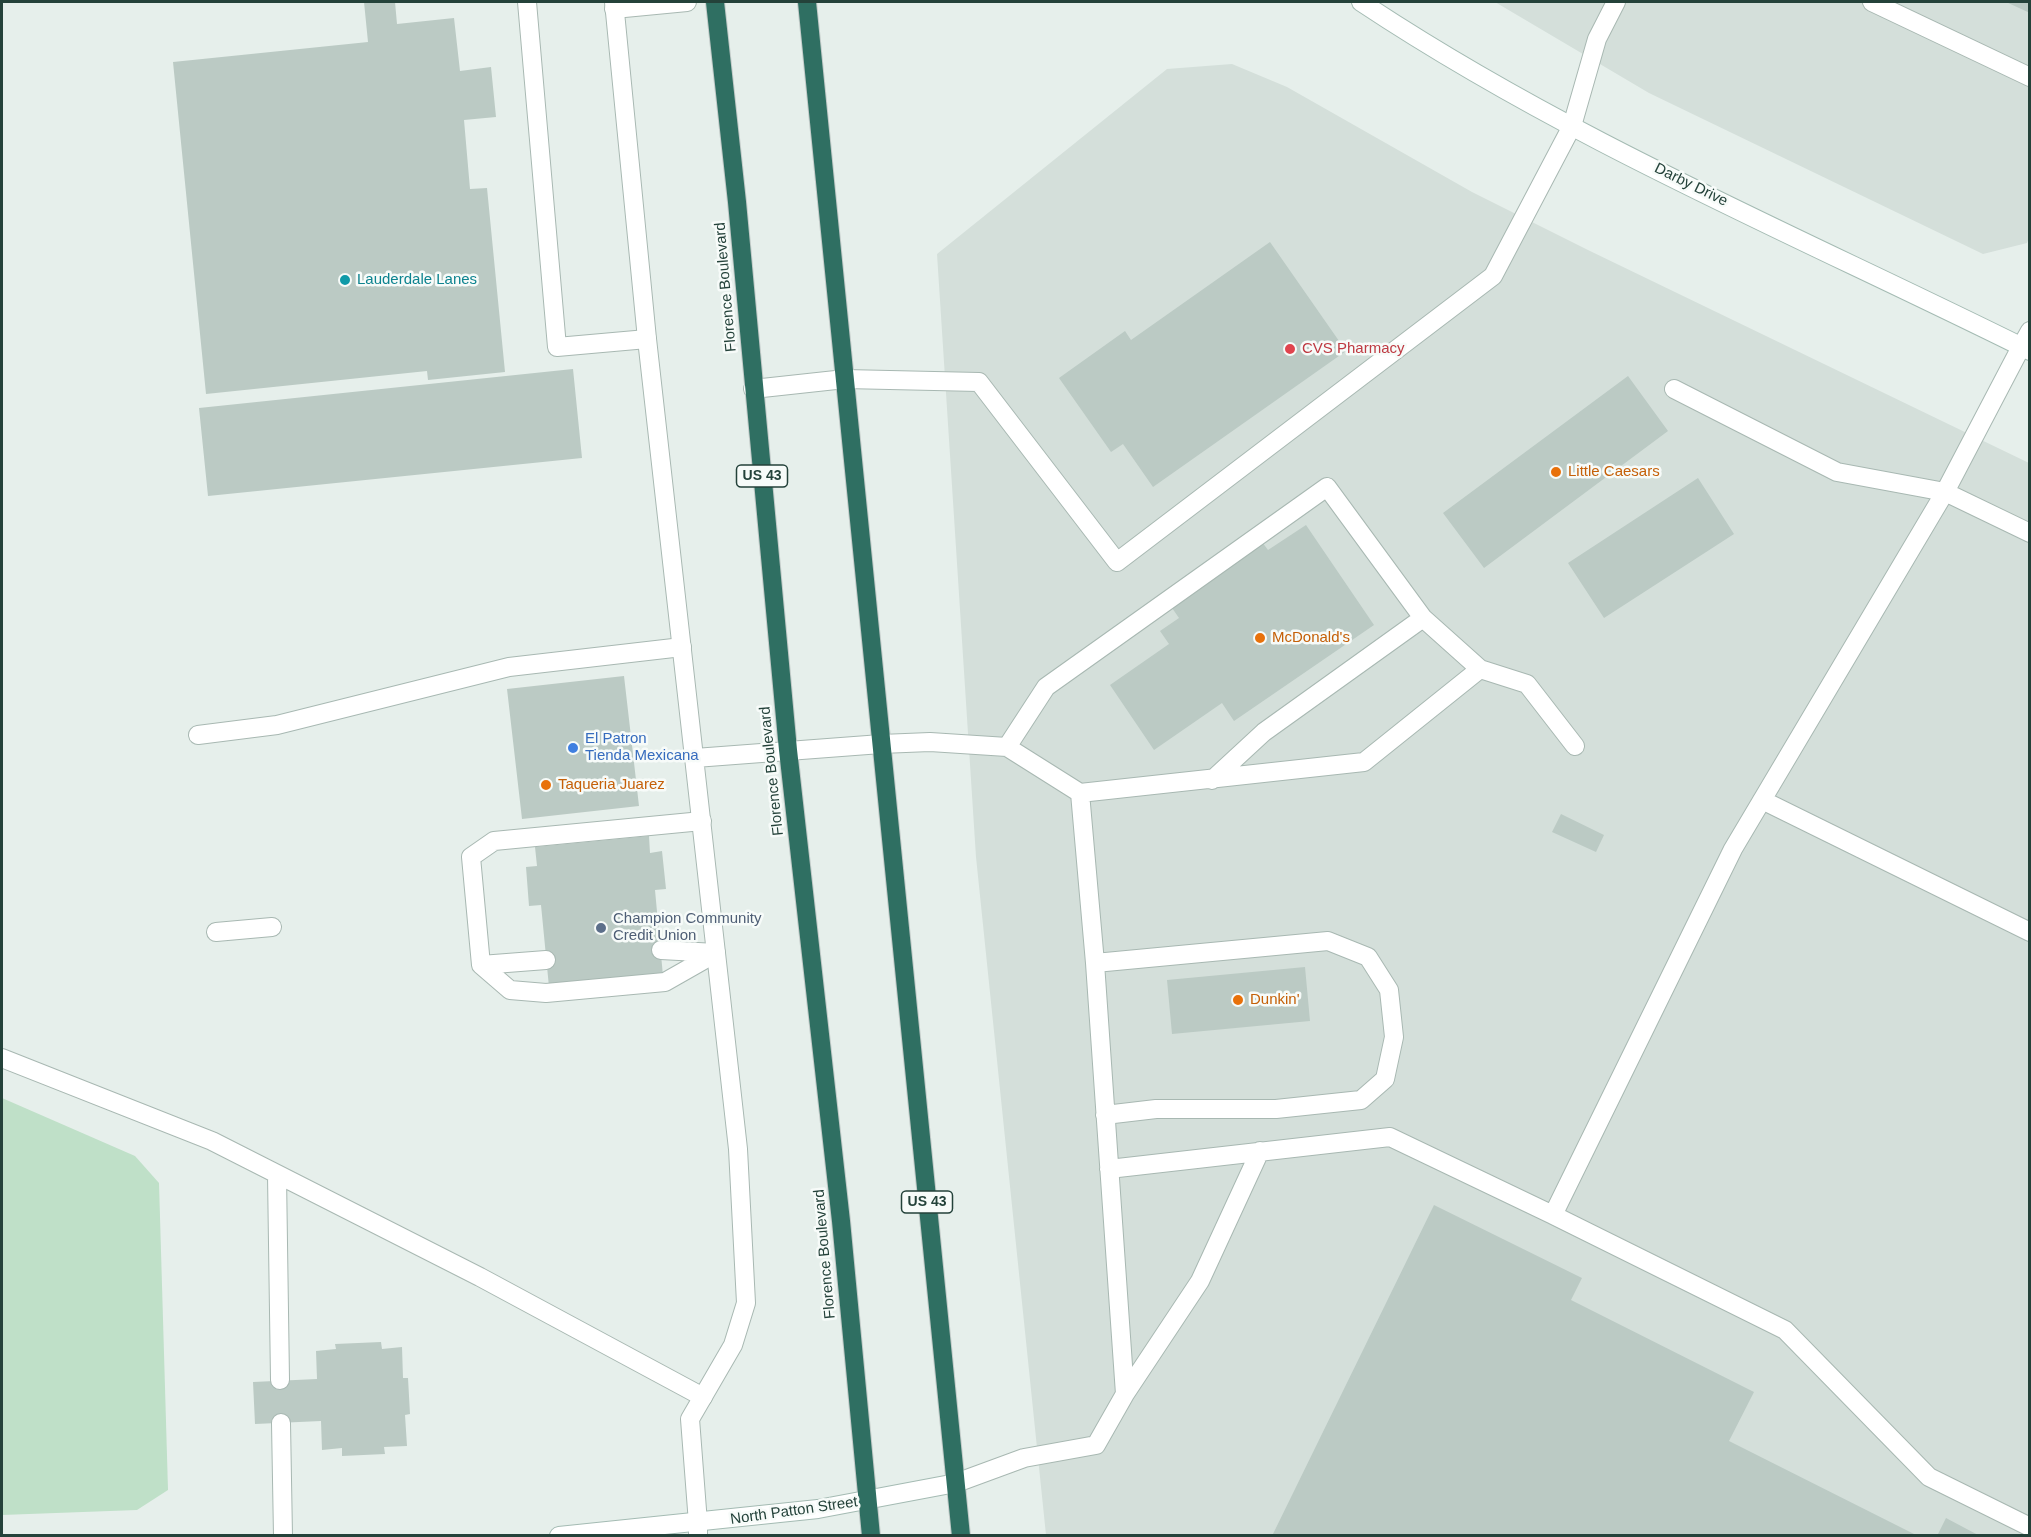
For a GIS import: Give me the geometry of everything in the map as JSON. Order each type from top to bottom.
[{"type":"highway","name":"Florence Boulevard","points":[[715,2],[737,202],[788,750],[841,1221],[871,1536]]},
{"type":"highway","name":"US 43","points":[[808,4],[961,1536]]},
{"type":"street","points":[[526,2],[557,347],[647,339]]},
{"type":"street","points":[[687,2],[614,5],[647,339],[738,1149],[746,1303],[733,1345],[690,1419],[698,1529]]},
{"type":"street","name":"Darby Drive","points":[[1361,2],[1411,35],[1572,126],[2027,343]]},
{"type":"street","points":[[753,389],[845,379],[979,382],[1117,562],[1493,276],[1572,126],[1597,39],[1616,2]]},
{"type":"street","points":[[1872,2],[2030,77]]},
{"type":"street","points":[[1553,1215],[1733,849],[1945,492],[2027,343]]},
{"type":"street","points":[[1674,389],[1837,472],[1945,492],[2030,533]]},
{"type":"street","points":[[1007,747],[1046,687],[1327,487],[1423,618],[1480,669],[1527,684],[1575,746]]},
{"type":"street","points":[[1212,780],[1264,732],[1423,618]]},
{"type":"street","points":[[198,735],[277,725],[509,667],[682,647]]},
{"type":"street","points":[[695,758],[930,742],[1007,747],[1080,793],[1212,780],[1364,762],[1480,669]]},
{"type":"street","points":[[1080,793],[1095,963],[1125,1394]]},
{"type":"street","points":[[1762,800],[2030,932]]},
{"type":"street","points":[[702,821],[494,841],[471,857],[481,965],[510,990],[546,993],[665,982],[716,952]]},
{"type":"street","points":[[216,932],[272,927]]},
{"type":"street","points":[[1095,963],[1328,941],[1368,957],[1389,990],[1394,1036],[1385,1079],[1361,1100],[1276,1110],[1156,1109],[1106,1115]]},
{"type":"street","points":[[661,950],[716,952]]},
{"type":"street","points":[[481,965],[546,960]]},
{"type":"street","points":[[2,1058],[212,1141],[480,1277],[703,1397]]},
{"type":"street","points":[[1109,1169],[1390,1137],[1785,1330],[1929,1477],[2030,1527]]},
{"type":"street","points":[[1125,1394],[1200,1281],[1260,1151]]},
{"type":"street","points":[[277,1174],[280,1380]]},
{"type":"street","name":"North Patton Street","points":[[559,1536],[698,1529],[868,1501],[956,1483],[1024,1458],[1096,1445],[1125,1394]]},
{"type":"street","points":[[281,1423],[283,1536]]},
{"type":"shaded area","points":[[1495,2],[2029,2],[2029,238],[2027,243],[1983,254],[1649,93]]},
{"type":"shaded area","points":[[1232,64],[1287,87],[1472,192],[2029,463],[2029,1535],[1046,1535],[976,857],[937,254],[1167,69]]},
{"type":"green space","points":[[2,1098],[135,1156],[159,1183],[168,1490],[137,1510],[2,1515]]},
{"type":"building","name":"Lauderdale Lanes","points":[[364,2],[395,2],[397,24],[454,18],[460,71],[491,67],[496,117],[464,120],[470,189],[487,188],[505,372],[428,380],[427,371],[206,394],[173,62],[368,42]]},
{"type":"building","points":[[2006,2],[2030,2],[2030,13]]},
{"type":"building","name":"CVS Pharmacy","points":[[1270,242],[1346,351],[1153,487],[1123,444],[1111,452],[1059,378],[1125,331],[1131,340]]},
{"type":"building","points":[[573,369],[582,458],[208,496],[199,408]]},
{"type":"building","name":"Little Caesars","points":[[1628,376],[1668,431],[1484,568],[1443,513]]},
{"type":"building","points":[[1698,478],[1734,534],[1604,618],[1568,563]]},
{"type":"building","name":"McDonald's","points":[[1306,525],[1374,625],[1234,721],[1222,703],[1154,750],[1110,685],[1169,644],[1160,631],[1179,618],[1170,605],[1262,542],[1268,550]]},
{"type":"building","name":"El Patron Tienda Mexicana","points":[[624,676],[639,806],[522,819],[507,689]]},
{"type":"building","points":[[1561,814],[1604,835],[1596,852],[1552,832]]},
{"type":"building","name":"Champion Community Credit Union","points":[[649,836],[650,853],[662,851],[666,889],[655,890],[663,976],[549,987],[541,905],[529,906],[526,867],[537,866],[535,847]]},
{"type":"building","name":"Dunkin'","points":[[1305,967],[1310,1021],[1172,1034],[1167,980]]},
{"type":"building","points":[[1434,1205],[1582,1278],[1571,1300],[1754,1392],[1729,1441],[1918,1536],[1272,1536]]},
{"type":"building","points":[[381,1342],[382,1349],[402,1347],[403,1378],[408,1378],[410,1414],[405,1415],[407,1446],[384,1447],[385,1454],[342,1456],[342,1448],[322,1450],[321,1421],[255,1424],[253,1382],[317,1379],[316,1351],[336,1349],[335,1344]]},
{"type":"building","points":[[1946,1518],[1980,1536],[1937,1536]]},
{"type":"place","name":"Lauderdale Lanes","points":[[345,280]]},
{"type":"place","name":"CVS Pharmacy","points":[[1290,349]]},
{"type":"place","name":"Little Caesars","points":[[1556,472]]},
{"type":"place","name":"McDonald's","points":[[1260,638]]},
{"type":"place","name":"El Patron Tienda Mexicana","points":[[573,748]]},
{"type":"place","name":"Taqueria Juarez","points":[[546,785]]},
{"type":"place","name":"Champion Community Credit Union","points":[[601,928]]},
{"type":"place","name":"Dunkin'","points":[[1238,1000]]}]
